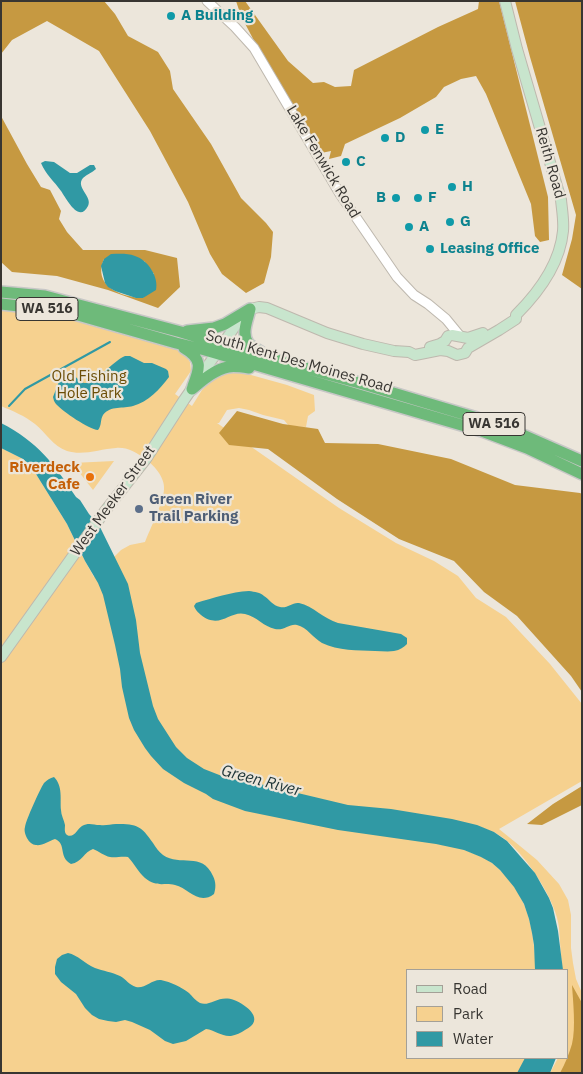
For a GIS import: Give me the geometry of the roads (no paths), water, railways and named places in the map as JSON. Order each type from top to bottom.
[{"type":"highway","name":"South Kent Des Moines Road","points":[[1,292],[45,296],[181,332],[220,349],[482,431],[527,448],[582,474]]},
{"type":"highway","name":"South Kent Des Moines Road","points":[[1,304],[64,311],[176,343],[220,349]]},
{"type":"highway","points":[[181,332],[214,328],[225,324],[250,309]]},
{"type":"highway","points":[[250,309],[245,327],[246,339],[269,363]]},
{"type":"highway","points":[[176,343],[192,352],[198,362],[199,367],[192,389]]},
{"type":"highway","name":"South Kent Des Moines Road","points":[[269,363],[363,384],[477,418],[525,436],[582,461]]},
{"type":"highway","points":[[192,389],[212,373],[228,367],[269,363]]},
{"type":"main road","name":"Reith Road","points":[[464,341],[507,325],[516,319],[516,315],[540,288],[553,266],[560,249],[563,231],[561,200],[516,49],[505,1]]},
{"type":"main road","name":"Reith Road","points":[[250,309],[267,308],[305,325],[363,344],[394,351],[415,354],[440,350],[446,343],[448,336],[452,335],[464,341],[467,351],[463,354],[454,354],[446,343]]},
{"type":"main road","points":[[220,349],[238,322],[250,309]]},
{"type":"main road","name":"West Meeker Street","points":[[1,657],[105,511],[146,459],[220,349]]},
{"type":"street","name":"Lake Fenwick Road","points":[[207,1],[254,48],[340,194],[400,281],[414,295],[433,307],[446,319],[464,341]]},
{"type":"street","points":[[443,318],[442,321],[446,329],[446,343]]},
{"type":"water","points":[[45,161],[54,162],[70,173],[77,173],[90,165],[94,165],[96,169],[81,181],[89,203],[84,211],[77,211],[69,204],[43,167],[41,163]]},
{"type":"water","points":[[111,254],[132,255],[144,261],[152,270],[156,280],[156,290],[143,298],[136,298],[108,287],[105,283],[101,266],[104,259]]},
{"type":"water","points":[[125,356],[130,356],[144,363],[152,363],[166,369],[169,377],[158,390],[144,401],[133,406],[106,412],[102,417],[98,430],[76,420],[54,401],[53,397],[60,379],[72,374],[81,382],[89,382]]},
{"type":"water","points":[[1,423],[25,438],[44,455],[99,525],[128,584],[136,620],[140,653],[153,706],[158,719],[176,747],[187,758],[204,769],[227,778],[348,805],[391,809],[452,819],[477,825],[494,832],[507,841],[535,873],[549,898],[558,931],[563,969],[535,969],[532,933],[524,904],[514,887],[500,870],[481,857],[464,850],[436,844],[338,830],[245,811],[213,799],[163,769],[145,748],[129,718],[115,645],[103,595],[98,583],[67,524],[31,466],[23,459],[1,448]]},
{"type":"water","points":[[249,591],[261,594],[278,606],[285,607],[299,603],[338,623],[401,634],[407,638],[407,644],[396,651],[341,649],[322,643],[304,628],[297,625],[275,629],[245,614],[214,621],[201,615],[194,606],[196,603],[215,597]]},
{"type":"water","points":[[54,777],[60,788],[61,812],[67,835],[72,836],[80,827],[87,824],[123,824],[138,827],[163,855],[176,860],[197,862],[208,868],[215,880],[214,894],[203,898],[175,885],[153,883],[143,876],[128,857],[110,857],[93,849],[71,864],[65,858],[59,841],[55,839],[41,845],[31,843],[25,832],[26,823],[44,783]]},
{"type":"water","points":[[68,953],[95,968],[120,976],[136,987],[142,987],[161,980],[183,989],[200,1003],[204,1004],[224,998],[234,1000],[249,1009],[254,1017],[254,1022],[251,1026],[233,1036],[206,1029],[186,1041],[173,1044],[132,1022],[99,1019],[85,1008],[76,994],[61,982],[55,974],[57,959]]},
{"type":"water","points":[[524,1059],[556,1059],[550,1073],[517,1073]]},
{"type":"waterway","points":[[9,406],[25,389],[110,342]]},
{"type":"place","name":"A Building","points":[[171,16]]},
{"type":"place","name":"E","points":[[425,130]]},
{"type":"place","name":"D","points":[[385,138]]},
{"type":"place","name":"C","points":[[346,162]]},
{"type":"place","name":"H","points":[[452,187]]},
{"type":"place","name":"B","points":[[396,198]]},
{"type":"place","name":"F","points":[[418,198]]},
{"type":"place","name":"G","points":[[450,222]]},
{"type":"place","name":"A","points":[[409,227]]},
{"type":"place","name":"Leasing Office","points":[[430,249]]},
{"type":"place","name":"Riverdeck Cafe","points":[[90,477]]},
{"type":"place","name":"Green River Trail Parking","points":[[139,509]]},
{"type":"park label","name":"Old Fishing Hole Park","points":[[89,386]]},
{"type":"water label","name":"Green River","points":[[261,781]]}]
